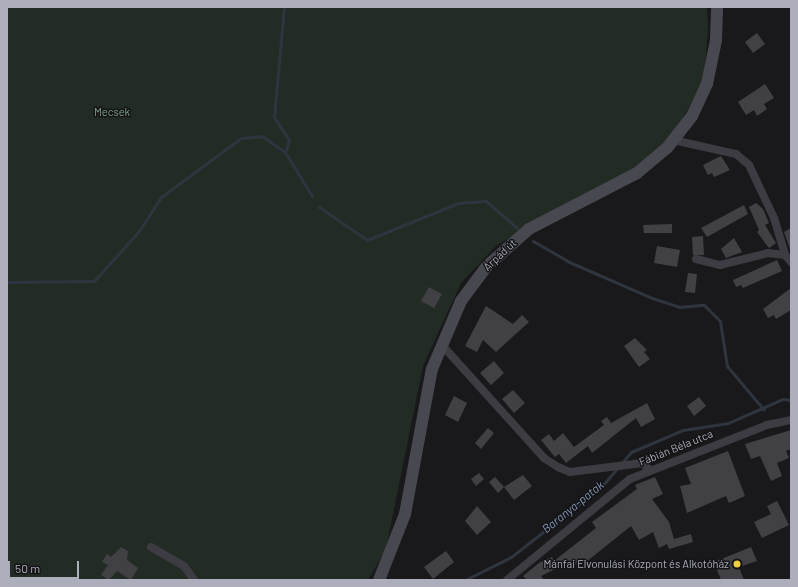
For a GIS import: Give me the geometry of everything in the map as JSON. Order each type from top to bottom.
[{"type":"main road","name":"Árpád út","points":[[379,580],[405,514],[425,401],[441,344],[473,282],[503,251],[545,219],[637,173],[674,140],[692,116],[707,84],[716,40],[717,7]]},
{"type":"street","points":[[674,140],[736,154],[749,165],[774,218],[785,255],[791,262]]},
{"type":"street","points":[[696,259],[720,265],[757,254],[785,255]]},
{"type":"street","points":[[441,344],[544,458],[558,467],[570,472],[642,463],[649,469]]},
{"type":"street","name":"Fábián Béla utca","points":[[507,580],[630,479],[649,469],[767,425],[791,420]]},
{"type":"street","points":[[151,547],[184,566],[194,580]]},
{"type":"green space","name":"Mecsek","points":[[7,7],[707,7],[708,28],[704,80],[670,141],[645,164],[497,245],[461,283],[423,366],[386,549],[368,580],[7,580]]},
{"type":"building","points":[[757,33],[765,44],[753,53],[745,42]]},
{"type":"building","points":[[765,84],[774,98],[764,104],[767,109],[757,116],[754,110],[746,115],[738,102]]},
{"type":"building","points":[[721,156],[730,170],[714,177],[712,173],[708,175],[703,165]]},
{"type":"building","points":[[756,203],[763,209],[769,223],[765,225],[776,243],[769,248],[757,232],[759,230],[749,207]]},
{"type":"building","points":[[744,205],[748,214],[707,237],[701,228]]},
{"type":"building","points":[[672,224],[672,233],[644,233],[643,225]]},
{"type":"building","points":[[791,228],[791,252],[784,232]]},
{"type":"building","points":[[703,236],[704,255],[693,255],[692,237]]},
{"type":"building","points":[[734,238],[742,252],[726,258],[721,249]]},
{"type":"building","points":[[657,246],[680,250],[677,267],[654,263]]},
{"type":"building","points":[[777,260],[782,271],[743,288],[741,285],[736,287],[733,280]]},
{"type":"building","points":[[688,273],[697,274],[695,293],[685,292]]},
{"type":"building","points":[[429,287],[442,294],[434,308],[421,301]]},
{"type":"building","points":[[791,288],[791,310],[776,319],[774,315],[768,318],[763,309]]},
{"type":"building","points":[[486,306],[513,324],[522,315],[529,322],[496,352],[483,340],[477,352],[465,346]]},
{"type":"building","points":[[635,338],[647,350],[644,352],[650,359],[639,367],[624,346]]},
{"type":"building","points":[[494,361],[504,373],[491,385],[480,373]]},
{"type":"building","points":[[513,390],[525,403],[514,413],[502,399]]},
{"type":"building","points":[[454,396],[467,403],[458,422],[445,415]]},
{"type":"building","points":[[699,397],[706,406],[694,416],[687,406]]},
{"type":"building","points":[[647,403],[655,419],[641,427],[636,418],[592,453],[588,446],[566,463],[559,454],[555,457],[541,440],[549,434],[554,441],[563,433],[574,447],[604,425],[601,421],[607,417],[611,423]]},
{"type":"building","points":[[488,428],[494,433],[481,449],[475,443]]},
{"type":"building","points":[[791,430],[791,449],[786,451],[789,458],[777,463],[782,476],[771,481],[760,456],[751,459],[745,444]]},
{"type":"building","points":[[728,451],[745,496],[729,503],[726,496],[687,513],[680,486],[691,484],[685,468]]},
{"type":"building","points":[[479,473],[484,479],[476,486],[471,479]]},
{"type":"building","points":[[523,475],[532,486],[514,500],[504,487]]},
{"type":"building","points":[[495,477],[504,487],[498,493],[489,482]]},
{"type":"building","points":[[655,477],[663,494],[652,499],[669,522],[674,539],[691,534],[693,542],[669,549],[667,544],[659,548],[653,532],[639,540],[631,526],[586,562],[583,558],[573,566],[569,562],[541,576],[544,580],[527,580],[523,576],[539,563],[552,557],[554,561],[596,528],[592,522],[637,489],[635,485]]},
{"type":"building","points":[[777,501],[789,525],[762,538],[754,522],[771,514],[767,506]]},
{"type":"building","points":[[477,506],[491,522],[477,535],[465,521]]},
{"type":"building","points":[[121,547],[128,551],[127,560],[138,568],[131,580],[117,571],[109,580],[101,575],[108,565],[102,562],[107,554],[111,557]]},
{"type":"building","points":[[751,547],[757,561],[739,567],[744,580],[721,580],[714,562]]},
{"type":"building","points":[[446,551],[454,562],[433,579],[424,567]]},
{"type":"waterway","points":[[284,7],[274,117],[289,140],[285,152]]},
{"type":"waterway","points":[[7,282],[94,281],[139,231],[161,197],[241,138],[262,136],[285,152],[312,196]]},
{"type":"waterway","points":[[319,207],[367,240],[458,203],[486,201],[517,228]]},
{"type":"waterway","points":[[533,241],[567,261],[652,298],[679,307],[704,305],[720,321],[727,366],[764,410]]},
{"type":"waterway","name":"Baranya-patak","points":[[465,580],[511,557],[602,486],[631,452],[683,430],[728,423],[783,399],[791,400]]},
{"type":"place","name":"Mánfai Elvonulási Központ és Alkotóház","points":[[737,564]]}]
